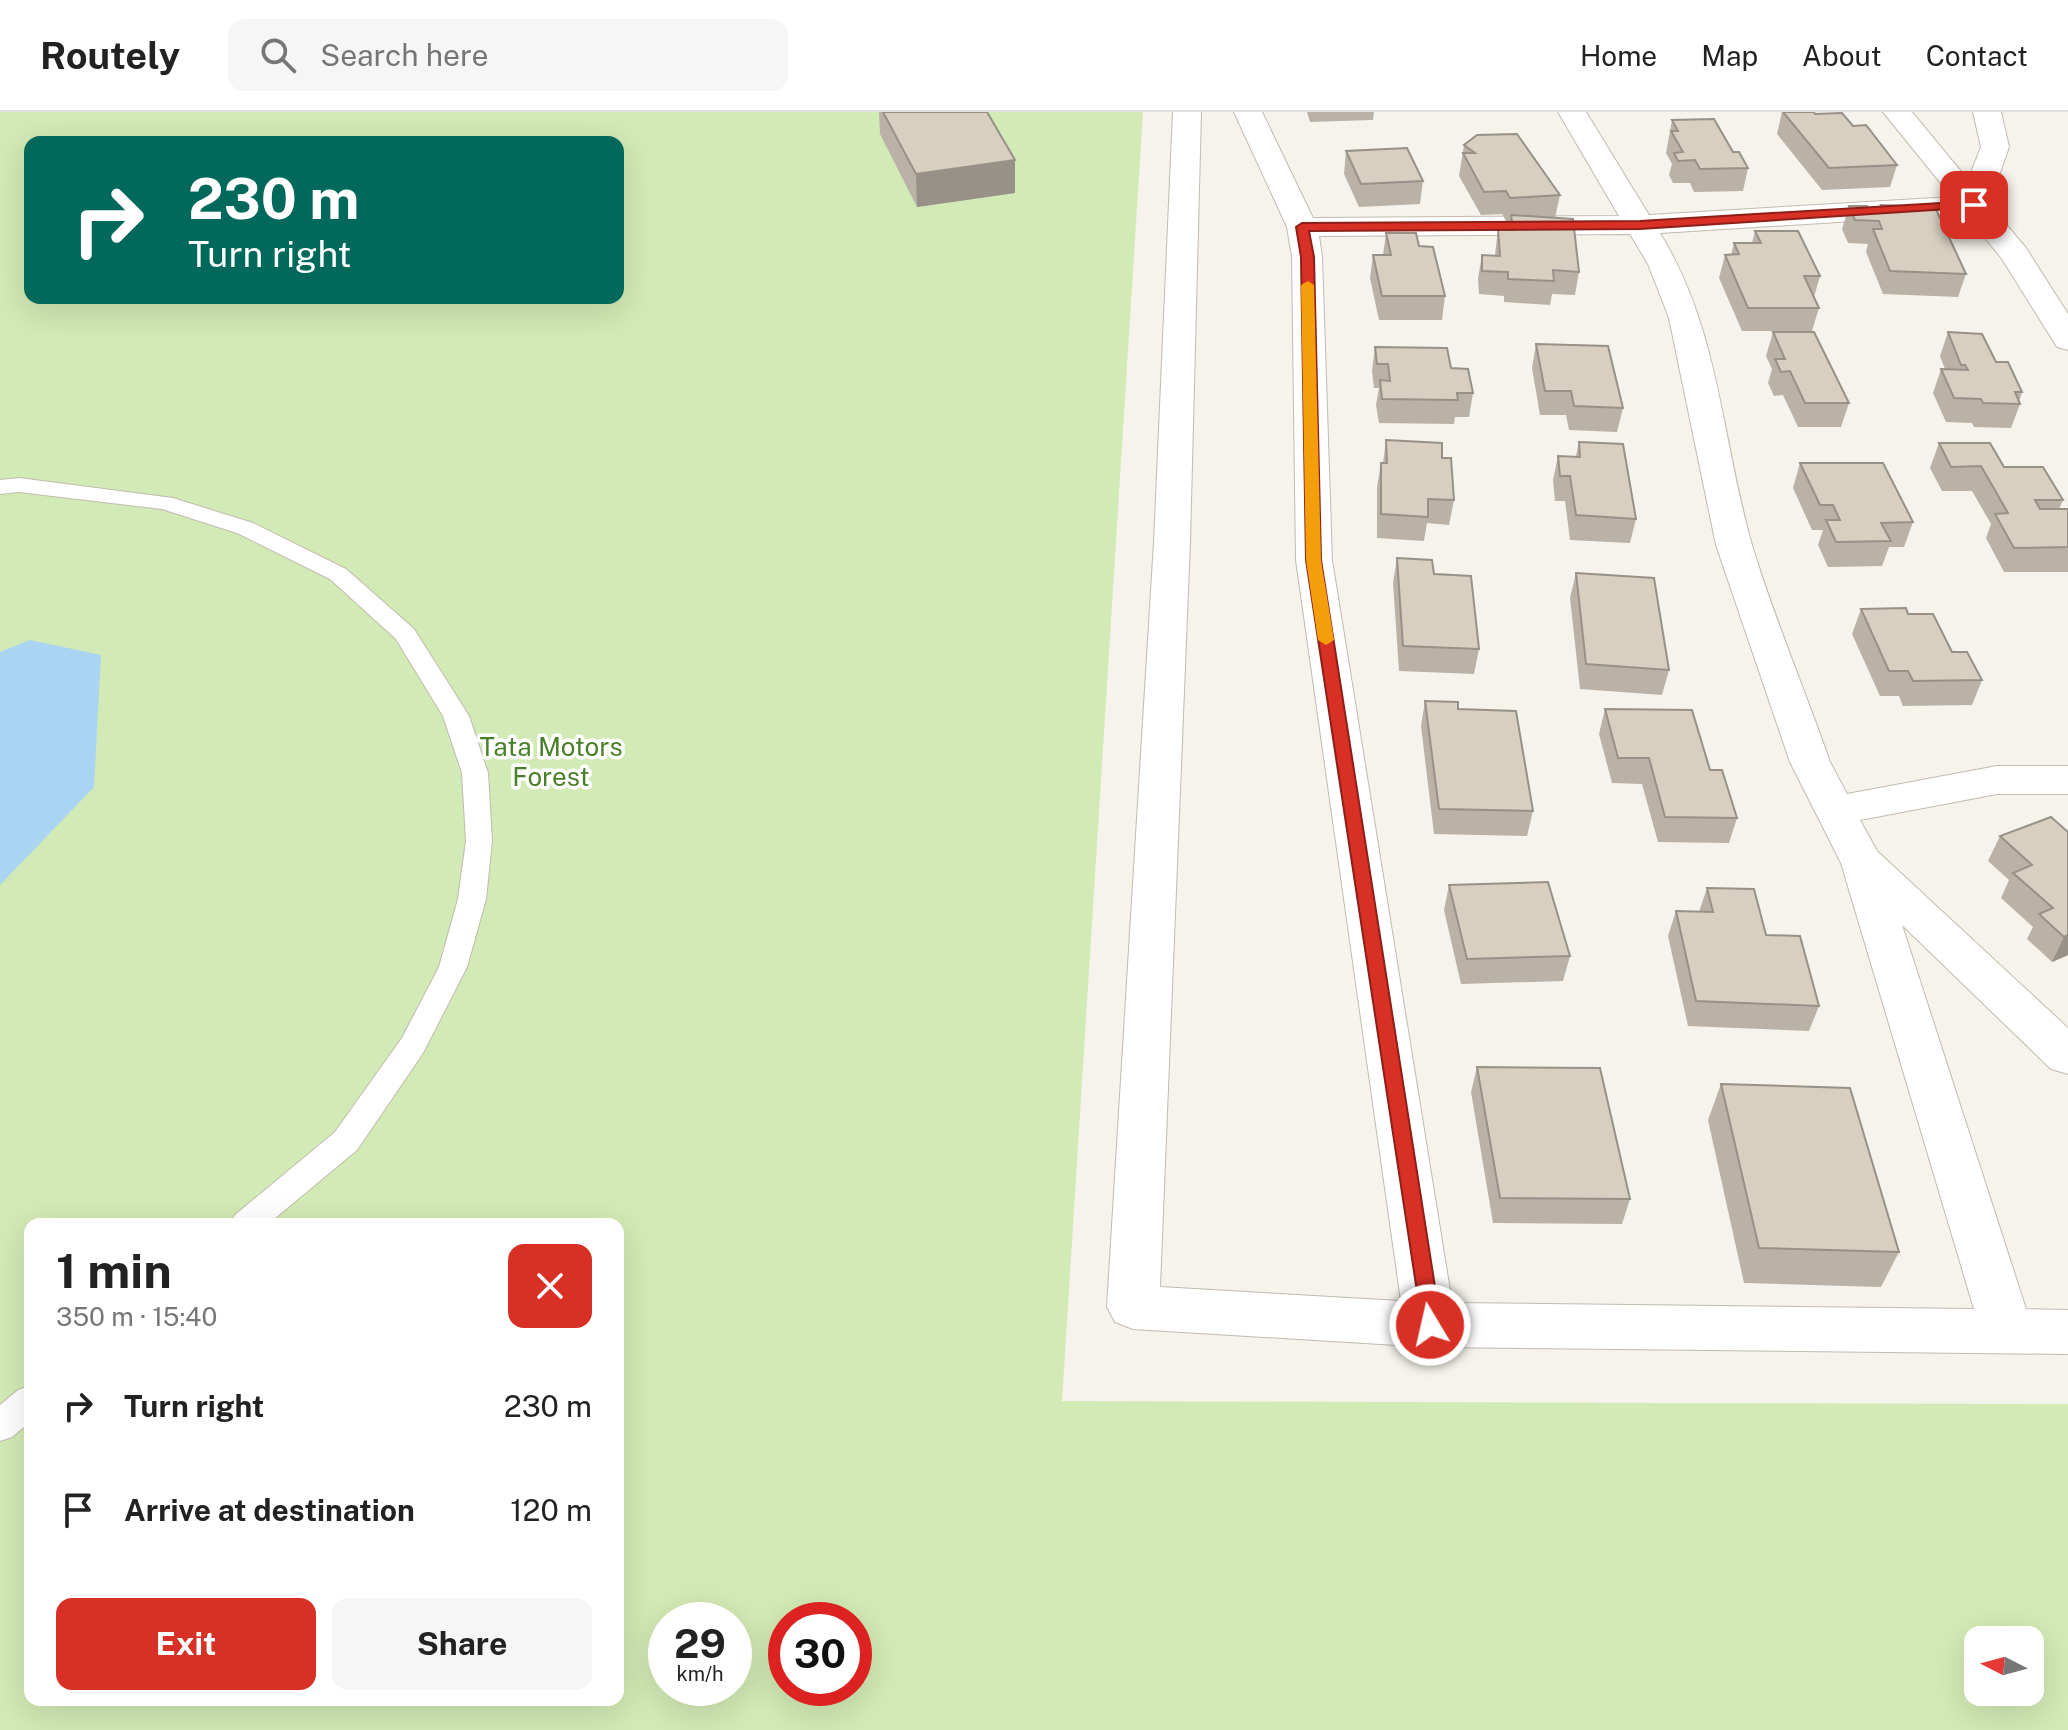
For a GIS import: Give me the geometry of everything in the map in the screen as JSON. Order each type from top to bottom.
[{"type":"street","points":[[1187,112],[1172,542],[1133,1307],[1430,1325],[2068,1332]]},
{"type":"street","points":[[1248,112],[1302,227],[1307,257],[1314,560],[1430,1325]]},
{"type":"street","points":[[1572,112],[1663,264],[1685,318],[1734,545],[1810,762],[1860,860],[2007,1332]]},
{"type":"street","points":[[1897,112],[2015,255],[2068,340]]},
{"type":"street","points":[[1974,205],[1995,147],[1987,112]]},
{"type":"street","points":[[1302,227],[1640,225],[1974,205]]},
{"type":"street","points":[[1835,810],[1997,780],[2068,780]]},
{"type":"street","points":[[1860,860],[2068,1056]]},
{"type":"lane","points":[[0,487],[32,487],[165,503],[245,528],[338,574],[405,634],[456,716],[466,744],[475,773],[479,841],[472,899],[453,967],[413,1045],[346,1141],[253,1218]]},
{"type":"lane","points":[[0,1426],[24,1406]]},
{"type":"green space","name":"Tata Motors Forest","points":[[0,112],[1143,112],[1062,1401],[2068,1404],[2068,1730],[0,1730]]},
{"type":"water","points":[[30,640],[101,655],[94,787],[0,885],[0,652]]},
{"type":"building","points":[[883,112],[987,112],[1015,160],[916,174]]},
{"type":"building","points":[[1783,112],[1842,113],[1853,126],[1866,125],[1897,165],[1829,168]]},
{"type":"building","points":[[1714,119],[1733,152],[1739,152],[1748,168],[1700,169],[1695,160],[1678,161],[1674,153],[1683,152],[1671,131],[1678,131],[1672,120]]},
{"type":"building","points":[[1517,134],[1560,195],[1510,198],[1506,191],[1484,192],[1463,153],[1475,153],[1464,145],[1477,135]]},
{"type":"building","points":[[1407,148],[1423,181],[1361,184],[1346,151]]},
{"type":"building","points":[[1881,205],[1935,207],[1966,274],[1890,271],[1873,229],[1882,229],[1879,221],[1855,220],[1849,206],[1867,206],[1869,211],[1884,211]]},
{"type":"building","points":[[1511,215],[1573,219],[1579,272],[1553,270],[1554,281],[1508,279],[1508,272],[1482,271],[1482,255],[1500,256],[1498,229],[1513,230]]},
{"type":"building","points":[[1755,231],[1798,231],[1820,276],[1804,276],[1819,308],[1748,308],[1725,255],[1739,254],[1734,243],[1761,243]]},
{"type":"building","points":[[1386,233],[1416,233],[1419,246],[1433,247],[1445,296],[1382,296],[1373,255],[1391,255]]},
{"type":"building","points":[[1773,332],[1814,332],[1849,403],[1805,403],[1790,371],[1781,372],[1775,359],[1785,359]]},
{"type":"building","points":[[1948,332],[1982,334],[1996,362],[2008,362],[2022,392],[2015,392],[2020,404],[1954,398],[1941,369],[1968,370],[1961,365]]},
{"type":"building","points":[[1536,344],[1608,346],[1623,408],[1574,406],[1571,391],[1545,391]]},
{"type":"building","points":[[1375,347],[1447,348],[1451,368],[1468,369],[1473,393],[1457,393],[1458,400],[1382,399],[1380,380],[1390,381],[1388,364],[1377,364]]},
{"type":"building","points":[[1386,440],[1442,443],[1442,458],[1451,458],[1454,500],[1428,499],[1428,517],[1381,514],[1381,463],[1387,463]]},
{"type":"building","points":[[1579,442],[1623,444],[1636,519],[1576,515],[1570,476],[1560,476],[1558,456],[1580,457]]},
{"type":"building","points":[[1939,443],[1990,443],[2004,467],[2043,467],[2063,500],[2035,500],[2040,509],[2068,509],[2068,547],[2014,548],[1995,514],[2008,513],[1981,466],[1951,467]]},
{"type":"building","points":[[1800,463],[1883,463],[1913,522],[1881,523],[1891,541],[1836,542],[1826,520],[1840,520],[1833,505],[1820,505]]},
{"type":"building","points":[[1397,558],[1432,560],[1434,574],[1471,576],[1479,649],[1403,646]]},
{"type":"building","points":[[1576,573],[1654,578],[1669,670],[1586,664]]},
{"type":"building","points":[[1906,608],[1908,614],[1933,614],[1952,652],[1967,652],[1982,680],[1913,681],[1908,671],[1889,671],[1861,609]]},
{"type":"building","points":[[1425,701],[1458,702],[1458,709],[1516,711],[1533,811],[1439,809]]},
{"type":"building","points":[[1605,709],[1692,710],[1710,770],[1722,770],[1737,818],[1665,817],[1649,758],[1618,758]]},
{"type":"building","points":[[2051,817],[2068,832],[2068,935],[2064,937],[2039,914],[2053,908],[2013,873],[2032,865],[2000,836]]},
{"type":"building","points":[[1548,882],[1570,956],[1467,959],[1449,885]]},
{"type":"building","points":[[1707,888],[1754,889],[1766,935],[1800,936],[1819,1006],[1696,1001],[1676,911],[1713,912]]},
{"type":"building","points":[[1477,1067],[1600,1068],[1630,1199],[1500,1198]]},
{"type":"building","points":[[1721,1084],[1850,1088],[1899,1252],[1759,1248]]},
{"type":"slow traffic","points":[[1308,285],[1314,560],[1326,640]]},
{"type":"route","points":[[1430,1325],[1314,560],[1307,257],[1302,227],[1640,225],[1974,205]]}]
